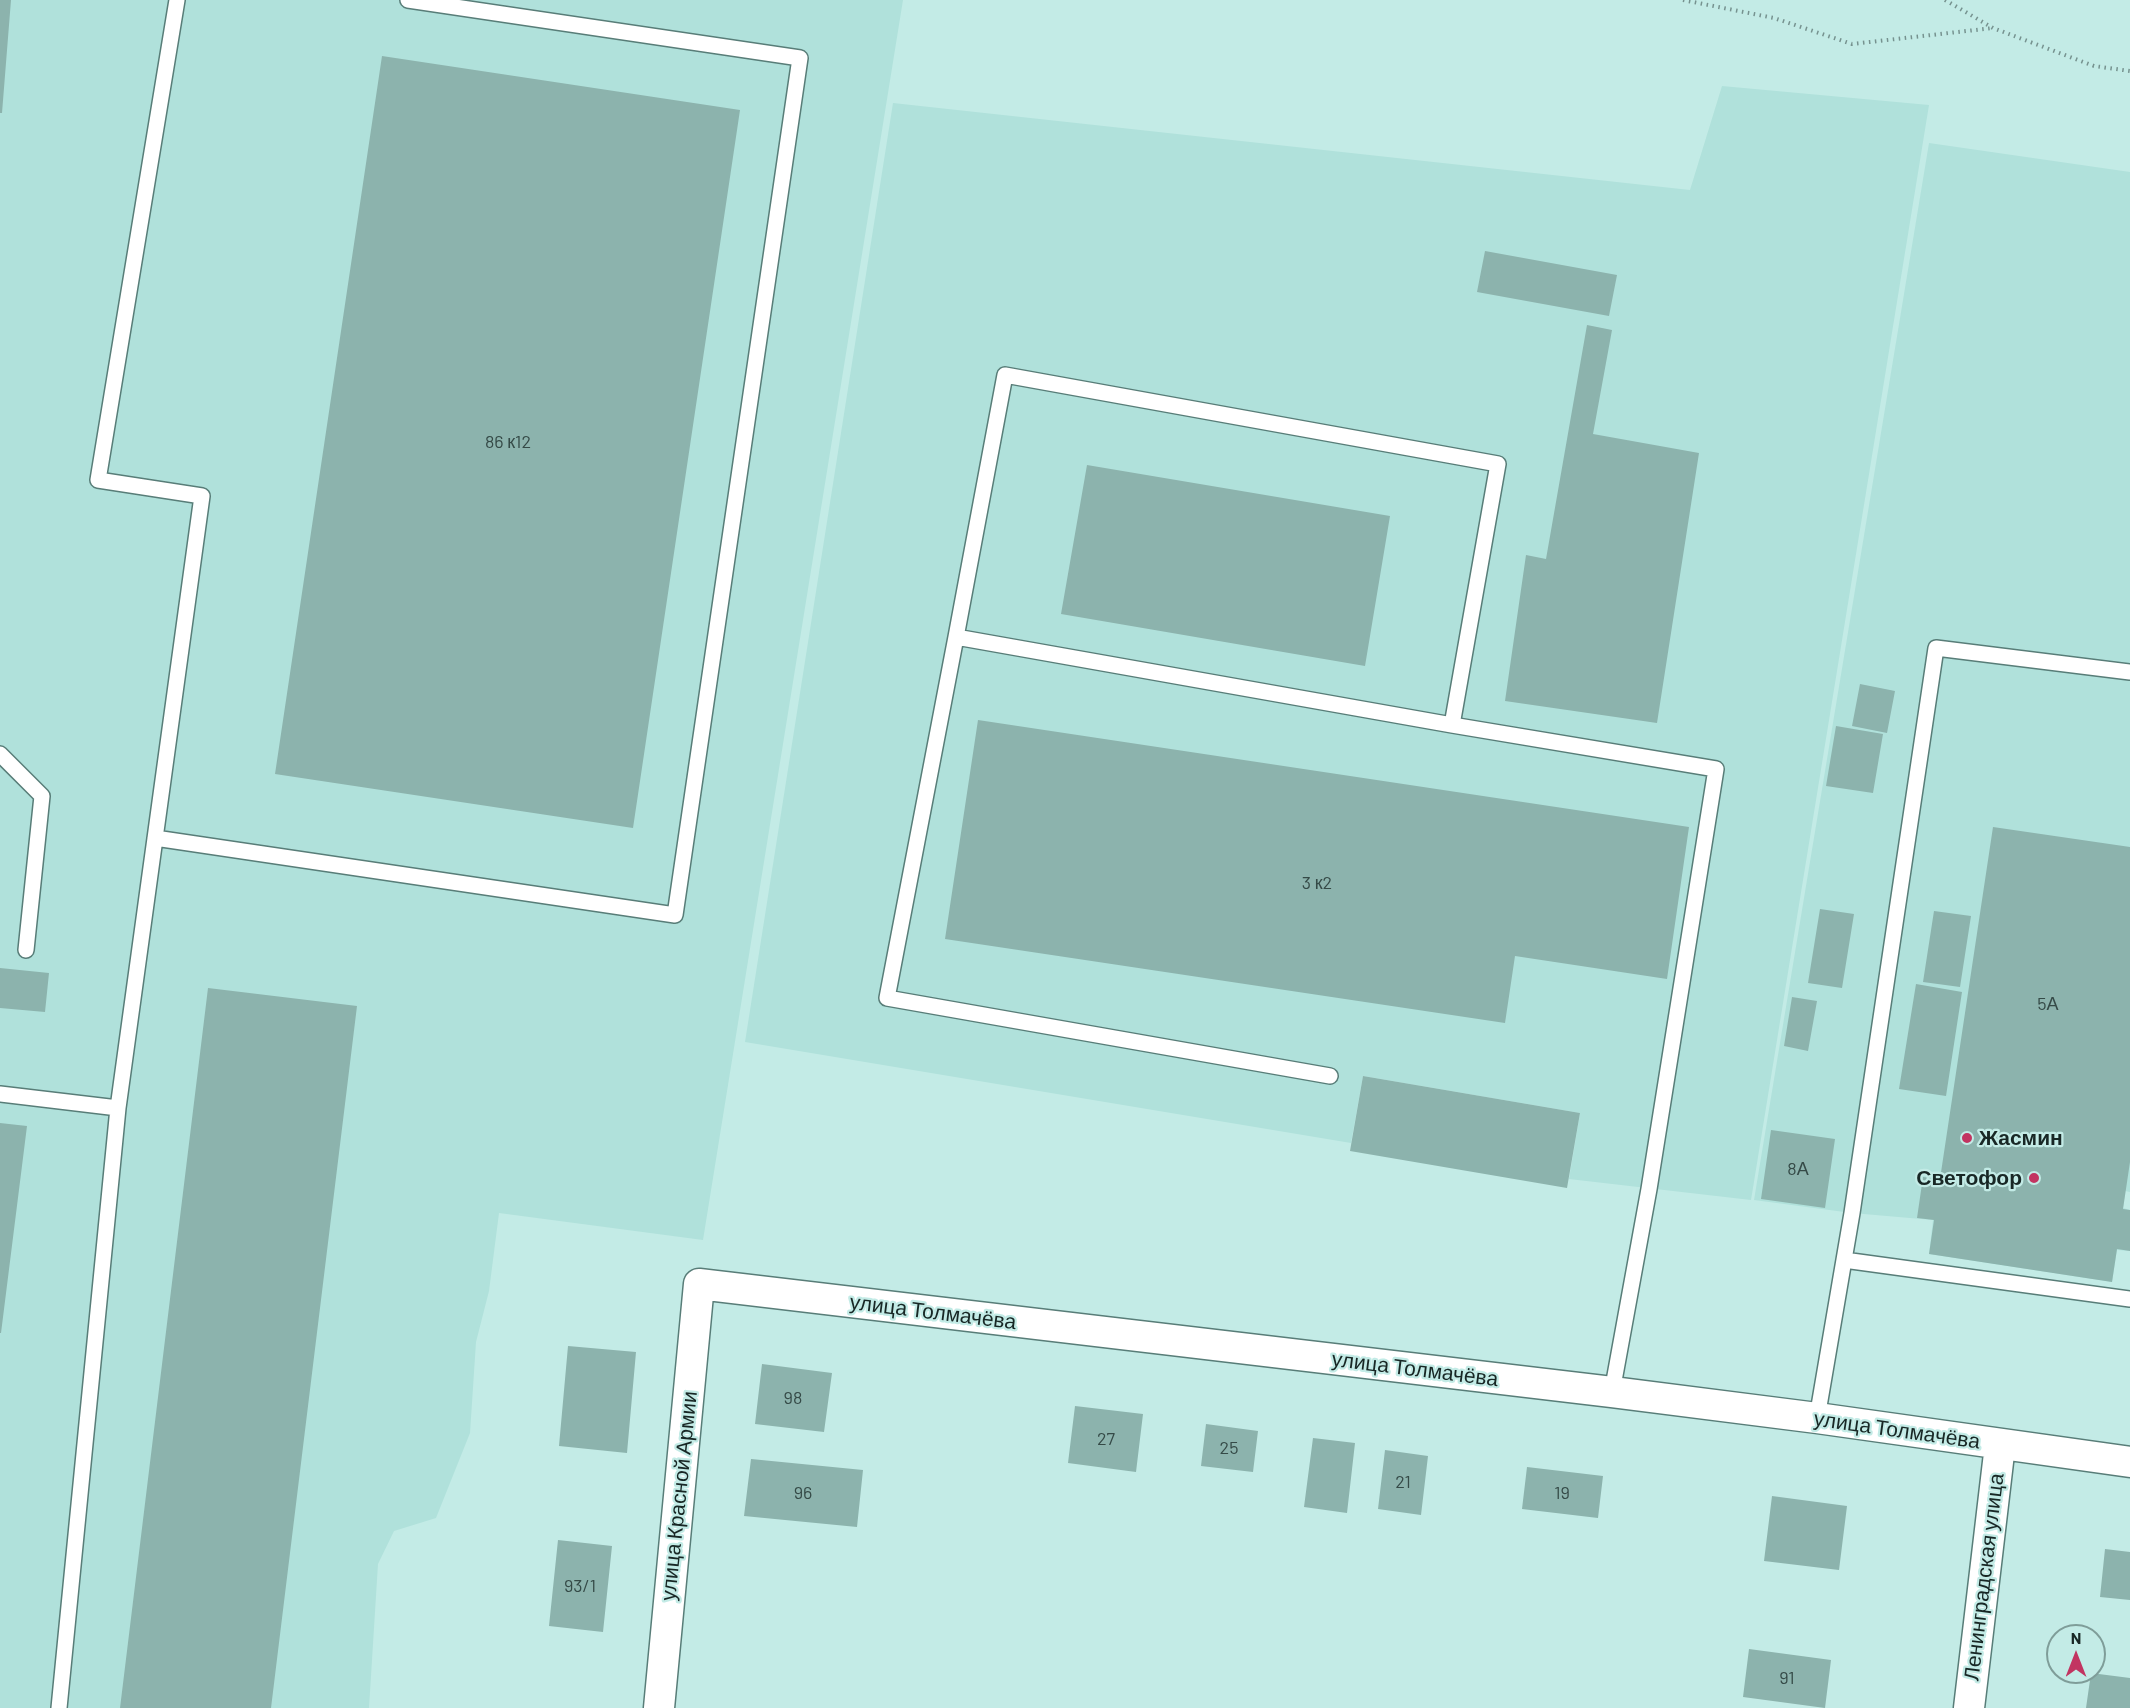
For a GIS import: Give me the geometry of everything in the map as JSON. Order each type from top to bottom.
[{"type":"street","name":"улица Толмачёва","points":[[699,1284],[1612,1392],[2130,1462]]},
{"type":"street","name":"улица Красной Армии","points":[[659,1708],[699,1284]]},
{"type":"street","name":"Ленинградская улица","points":[[1969,1708],[2000,1445]]},
{"type":"lane","points":[[59,1708],[118,1108],[202,496],[98,480],[177,0]]},
{"type":"lane","points":[[155,838],[675,915],[800,58],[408,0]]},
{"type":"lane","points":[[1330,1076],[887,998],[1005,375],[1498,464],[1452,724]]},
{"type":"lane","points":[[956,637],[1716,769],[1649,1189],[1612,1392]]},
{"type":"lane","points":[[1817,1418],[1844,1260],[1936,648],[2130,672]]},
{"type":"lane","points":[[0,754],[42,796],[26,950]]},
{"type":"lane","points":[[0,1094],[118,1108]]},
{"type":"lane","points":[[1844,1260],[2130,1299]]},
{"type":"path","points":[[1683,0],[1774,18],[1852,44],[1993,28]]},
{"type":"path","points":[[1946,0],[1993,28],[2094,66],[2130,71]]},
{"type":"shaded area","points":[[0,0],[903,0],[703,1240],[499,1213],[489,1291],[476,1342],[470,1433],[436,1518],[394,1531],[378,1564],[369,1708],[0,1708]]},
{"type":"shaded area","points":[[1722,86],[1929,105],[1751,1200],[1569,1179],[1580,1113],[1363,1076],[1351,1143],[745,1042],[893,103],[1690,190]]},
{"type":"shaded area","points":[[1929,143],[2130,172],[2130,1192],[2125,1191],[2123,1208],[2130,1210],[2130,1251],[2117,1250],[2112,1282],[1929,1254],[1933,1220],[1852,1213],[1754,1200]]},
{"type":"building","points":[[0,0],[11,0],[2,113],[0,113]]},
{"type":"building","points":[[382,56],[740,110],[633,828],[275,774]]},
{"type":"building","points":[[1485,251],[1617,275],[1609,316],[1477,292]]},
{"type":"building","points":[[1587,325],[1612,330],[1593,434],[1699,453],[1657,723],[1505,701],[1526,555],[1546,559]]},
{"type":"building","points":[[1087,465],[1390,516],[1365,666],[1061,614]]},
{"type":"building","points":[[1860,684],[1895,691],[1887,733],[1852,726]]},
{"type":"building","points":[[978,720],[1689,827],[1667,979],[1515,956],[1505,1023],[945,939]]},
{"type":"building","points":[[1836,726],[1883,734],[1873,793],[1826,786]]},
{"type":"building","points":[[1993,827],[2130,847],[2130,1162],[2123,1209],[2130,1210],[2130,1251],[2117,1249],[2112,1282],[1929,1254],[1934,1220],[1917,1218],[1923,1177],[1940,1179]]},
{"type":"building","points":[[1820,909],[1854,914],[1842,988],[1808,983]]},
{"type":"building","points":[[1934,911],[1971,916],[1960,987],[1923,982]]},
{"type":"building","points":[[0,968],[49,973],[45,1012],[0,1008]]},
{"type":"building","points":[[1916,984],[1962,992],[1946,1096],[1899,1089]]},
{"type":"building","points":[[208,988],[357,1006],[271,1708],[120,1708]]},
{"type":"building","points":[[1792,997],[1817,1001],[1808,1051],[1784,1046]]},
{"type":"building","points":[[1363,1076],[1580,1113],[1567,1188],[1350,1151]]},
{"type":"building","points":[[0,1123],[27,1126],[1,1333],[0,1333]]},
{"type":"building","points":[[1771,1130],[1835,1139],[1825,1208],[1761,1199]]},
{"type":"building","points":[[568,1346],[636,1352],[627,1453],[559,1446]]},
{"type":"building","points":[[762,1364],[832,1373],[824,1432],[755,1424]]},
{"type":"building","points":[[1075,1406],[1143,1414],[1136,1472],[1068,1463]]},
{"type":"building","points":[[1206,1424],[1258,1431],[1253,1472],[1201,1466]]},
{"type":"building","points":[[1313,1438],[1355,1443],[1347,1513],[1304,1507]]},
{"type":"building","points":[[1385,1450],[1428,1456],[1421,1515],[1378,1509]]},
{"type":"building","points":[[751,1459],[863,1470],[857,1527],[744,1516]]},
{"type":"building","points":[[1527,1467],[1603,1476],[1598,1518],[1522,1509]]},
{"type":"building","points":[[1772,1496],[1847,1506],[1839,1570],[1764,1561]]},
{"type":"building","points":[[558,1540],[612,1546],[603,1632],[549,1626]]},
{"type":"building","points":[[2105,1549],[2130,1552],[2130,1600],[2100,1597]]},
{"type":"building","points":[[1749,1649],[1831,1660],[1825,1708],[1743,1697]]},
{"type":"building","points":[[2106,1675],[2130,1678],[2130,1708],[2086,1708],[2089,1684],[2106,1684]]},
{"type":"place","name":"Жасмин","points":[[1967,1138]]},
{"type":"place","name":"Светофор","points":[[2034,1178]]}]
